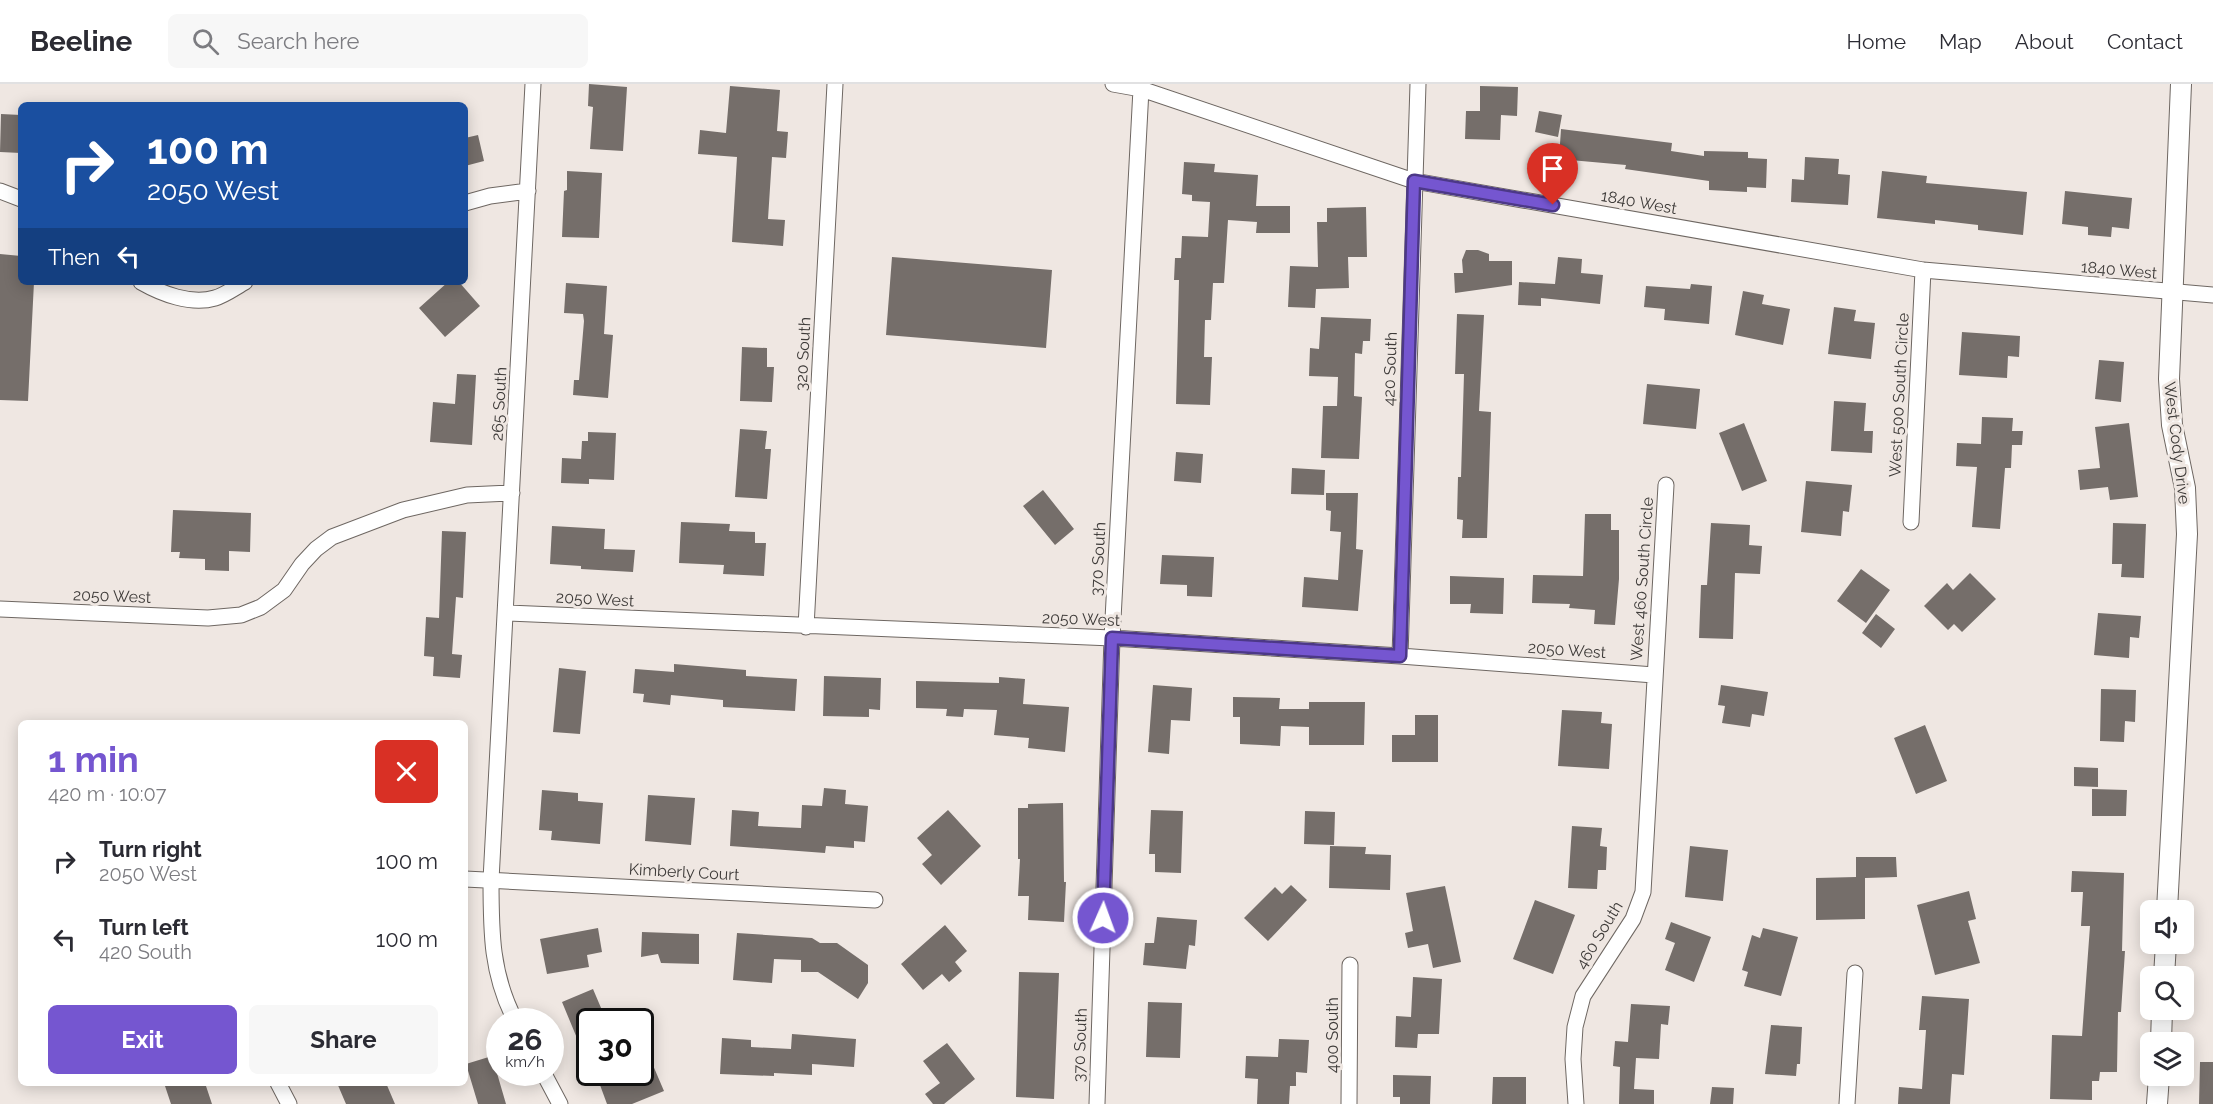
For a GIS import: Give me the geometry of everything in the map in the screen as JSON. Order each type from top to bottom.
[{"type":"street","name":"265 South","points":[[509,1008],[491,944],[491,880],[533,84]]},
{"type":"street","name":"320 South","points":[[806,627],[835,84]]},
{"type":"street","name":"1840 West","points":[[1113,84],[1141,89],[1414,181],[1923,270],[2213,295]]},
{"type":"street","name":"420 South","points":[[1400,656],[1418,84]]},
{"type":"street","name":"West Cody Drive","points":[[2168,900],[2187,534],[2185,488],[2172,425],[2169,379],[2181,84]]},
{"type":"street","name":"370 South","points":[[1096,1104],[1112,638],[1141,89]]},
{"type":"street","points":[[0,191],[18,198]]},
{"type":"street","points":[[468,202],[490,196],[528,191]]},
{"type":"street","name":"West 500 South Circle","points":[[1911,522],[1923,270]]},
{"type":"street","points":[[147,285],[164,294],[191,299],[215,298],[239,285]]},
{"type":"street","name":"West 460 South Circle","points":[[1654,675],[1666,485]]},
{"type":"street","name":"2050 West","points":[[0,609],[208,618],[240,615],[261,607],[284,590],[302,564],[332,537],[403,510],[467,495],[512,493]]},
{"type":"street","name":"2050 West","points":[[506,613],[1112,638],[1654,675]]},
{"type":"street","name":"460 South","points":[[1576,1104],[1573,1059],[1575,1027],[1583,996],[1633,919],[1643,892],[1654,675]]},
{"type":"street","name":"Kimberly Court","points":[[468,879],[875,900]]},
{"type":"street","name":"400 South","points":[[1349,1104],[1350,965]]},
{"type":"street","points":[[1848,1104],[1855,973]]},
{"type":"street","points":[[280,1086],[289,1104]]},
{"type":"street","points":[[550,1086],[560,1104]]},
{"type":"street","points":[[2157,1104],[2158,1086]]},
{"type":"building","points":[[589,84],[627,87],[623,151],[590,149],[593,107],[588,106]]},
{"type":"building","points":[[730,86],[780,90],[777,131],[788,132],[786,158],[772,157],[768,219],[785,220],[783,246],[732,242],[737,157],[698,154],[700,130],[726,133]]},
{"type":"building","points":[[1480,86],[1518,87],[1517,116],[1501,115],[1500,140],[1465,139],[1466,111],[1480,111]]},
{"type":"building","points":[[1539,111],[1562,115],[1558,137],[1535,132]]},
{"type":"building","points":[[1,114],[18,115],[18,153],[0,152]]},
{"type":"building","points":[[1561,129],[1672,143],[1671,151],[1704,156],[1704,151],[1748,152],[1748,158],[1767,159],[1766,188],[1747,187],[1747,192],[1709,190],[1709,181],[1625,169],[1626,165],[1559,159]]},
{"type":"building","points":[[478,135],[484,161],[468,165],[468,137]]},
{"type":"building","points":[[1805,157],[1839,159],[1838,174],[1850,175],[1848,205],[1791,202],[1792,179],[1804,180]]},
{"type":"building","points":[[1184,162],[1215,164],[1214,172],[1258,175],[1256,206],[1290,206],[1290,233],[1256,233],[1257,222],[1228,220],[1224,283],[1213,283],[1211,320],[1205,320],[1204,357],[1212,357],[1210,405],[1176,404],[1179,280],[1174,280],[1175,258],[1181,258],[1182,236],[1208,237],[1210,202],[1192,201],[1192,195],[1182,194]]},
{"type":"building","points":[[567,171],[602,173],[599,238],[562,237]]},
{"type":"building","points":[[1882,171],[1927,176],[1926,183],[2027,192],[2023,235],[1978,230],[1978,225],[1935,220],[1935,224],[1877,218]]},
{"type":"building","points":[[2065,191],[2132,198],[2129,229],[2112,227],[2111,237],[2088,235],[2088,227],[2062,224]]},
{"type":"building","points":[[1366,207],[1367,257],[1348,257],[1349,288],[1316,289],[1315,308],[1288,307],[1290,266],[1318,267],[1317,222],[1327,222],[1327,208]]},
{"type":"building","points":[[1466,250],[1478,250],[1489,254],[1489,261],[1512,261],[1512,285],[1455,293],[1454,273],[1463,273],[1462,260]]},
{"type":"building","points":[[0,254],[18,256],[18,285],[34,285],[28,401],[0,400]]},
{"type":"building","points":[[892,257],[1052,270],[1046,348],[886,335]]},
{"type":"building","points":[[1558,257],[1582,259],[1581,273],[1603,275],[1600,304],[1541,298],[1541,306],[1518,305],[1519,282],[1555,284]]},
{"type":"building","points":[[566,283],[607,286],[604,334],[613,335],[608,398],[573,395],[574,380],[579,380],[584,321],[583,314],[564,313]]},
{"type":"building","points":[[1691,284],[1712,286],[1709,324],[1664,320],[1665,309],[1644,307],[1646,286],[1690,289]]},
{"type":"building","points":[[445,285],[462,285],[480,306],[445,337],[419,308]]},
{"type":"building","points":[[1743,291],[1764,295],[1762,304],[1790,309],[1783,345],[1735,335]]},
{"type":"building","points":[[1834,307],[1856,310],[1854,321],[1875,323],[1871,359],[1828,354]]},
{"type":"building","points":[[1457,314],[1484,315],[1479,411],[1491,412],[1487,538],[1462,538],[1463,520],[1457,519],[1458,477],[1461,477],[1464,374],[1455,374]]},
{"type":"building","points":[[1321,317],[1371,319],[1370,341],[1363,341],[1362,354],[1355,353],[1354,396],[1362,397],[1359,459],[1321,458],[1323,406],[1337,406],[1338,377],[1309,376],[1310,348],[1319,349]]},
{"type":"building","points":[[1962,332],[2020,336],[2019,357],[2008,356],[2007,378],[1959,375]]},
{"type":"building","points":[[742,347],[767,348],[767,367],[774,367],[772,402],[740,401]]},
{"type":"building","points":[[2099,360],[2124,362],[2121,402],[2095,399]]},
{"type":"building","points":[[457,374],[476,375],[472,445],[430,442],[433,402],[455,404]]},
{"type":"building","points":[[1647,384],[1700,389],[1696,429],[1643,424]]},
{"type":"building","points":[[1834,401],[1866,403],[1864,431],[1873,431],[1872,453],[1831,451]]},
{"type":"building","points":[[1982,417],[2013,418],[2012,431],[2023,431],[2022,445],[2012,445],[2011,468],[2005,468],[2000,529],[1972,527],[1977,467],[1956,466],[1957,443],[1981,444]]},
{"type":"building","points":[[1744,423],[1767,481],[1742,491],[1719,433]]},
{"type":"building","points":[[2129,423],[2138,497],[2110,500],[2108,487],[2080,490],[2078,470],[2100,468],[2095,427]]},
{"type":"building","points":[[740,429],[767,431],[765,449],[771,449],[767,499],[735,497]]},
{"type":"building","points":[[588,432],[616,433],[614,480],[589,479],[589,484],[561,483],[562,458],[581,459],[582,441],[588,441]]},
{"type":"building","points":[[1176,452],[1203,454],[1201,483],[1174,481]]},
{"type":"building","points":[[1292,468],[1325,470],[1324,495],[1291,494]]},
{"type":"building","points":[[1806,481],[1852,485],[1849,512],[1843,511],[1841,536],[1801,532]]},
{"type":"building","points":[[1043,490],[1074,529],[1055,545],[1023,506]]},
{"type":"building","points":[[1326,493],[1358,493],[1356,549],[1363,550],[1358,611],[1302,607],[1304,577],[1338,580],[1341,532],[1330,531],[1331,511],[1326,510]]},
{"type":"building","points":[[173,510],[251,513],[250,552],[229,551],[229,571],[205,570],[205,559],[179,558],[180,552],[171,552]]},
{"type":"building","points":[[1585,514],[1611,514],[1611,530],[1619,530],[1619,579],[1615,625],[1594,624],[1595,610],[1569,608],[1570,604],[1532,603],[1533,575],[1583,576]]},
{"type":"building","points":[[681,522],[730,524],[729,531],[755,532],[755,543],[766,543],[764,576],[723,574],[724,565],[679,563]]},
{"type":"building","points":[[1711,523],[1750,525],[1749,545],[1762,546],[1760,574],[1735,573],[1733,639],[1699,638],[1701,585],[1707,585]]},
{"type":"building","points":[[2113,523],[2146,524],[2144,578],[2121,577],[2122,564],[2112,564]]},
{"type":"building","points":[[552,526],[605,529],[604,549],[635,550],[633,572],[581,569],[581,566],[550,564]]},
{"type":"building","points":[[442,531],[466,532],[463,598],[456,597],[452,654],[462,655],[460,678],[433,676],[434,657],[424,656],[426,617],[439,618]]},
{"type":"building","points":[[1162,555],[1214,557],[1212,597],[1187,596],[1187,585],[1160,584]]},
{"type":"building","points":[[1861,569],[1890,590],[1866,623],[1837,601]]},
{"type":"building","points":[[1970,573],[1996,599],[1962,632],[1954,624],[1948,630],[1924,606],[1947,583],[1953,590]]},
{"type":"building","points":[[1450,576],[1504,578],[1503,614],[1470,613],[1471,604],[1450,604]]},
{"type":"building","points":[[2098,613],[2141,616],[2139,638],[2130,637],[2129,658],[2094,655]]},
{"type":"building","points":[[1876,614],[1895,629],[1881,648],[1862,633]]},
{"type":"building","points":[[674,664],[746,670],[746,676],[797,679],[795,711],[723,707],[723,700],[671,695],[670,705],[643,702],[644,694],[633,693],[635,669],[674,672]]},
{"type":"building","points":[[559,668],[586,671],[580,734],[553,732]]},
{"type":"building","points":[[824,676],[881,678],[880,710],[869,709],[869,717],[823,716]]},
{"type":"building","points":[[999,677],[1025,679],[1023,704],[1069,707],[1065,752],[1028,748],[1029,738],[994,735],[997,710],[964,709],[963,717],[946,716],[947,709],[916,708],[916,681],[999,683]]},
{"type":"building","points":[[1153,685],[1192,688],[1190,721],[1171,720],[1169,754],[1148,752]]},
{"type":"building","points":[[1721,685],[1768,692],[1764,716],[1752,714],[1750,727],[1722,723],[1725,706],[1718,705]]},
{"type":"building","points":[[2101,689],[2136,690],[2135,722],[2125,721],[2124,742],[2100,741]]},
{"type":"building","points":[[1233,697],[1280,698],[1279,709],[1309,709],[1309,702],[1365,702],[1364,745],[1309,745],[1309,727],[1281,726],[1280,746],[1240,744],[1240,717],[1233,717]]},
{"type":"building","points":[[1562,710],[1602,712],[1601,723],[1612,724],[1609,769],[1558,766]]},
{"type":"building","points":[[1415,715],[1438,715],[1438,762],[1392,762],[1392,735],[1415,735]]},
{"type":"building","points":[[1925,725],[1947,781],[1916,794],[1894,738]]},
{"type":"building","points":[[2074,767],[2098,768],[2098,787],[2074,786]]},
{"type":"building","points":[[824,788],[846,790],[845,804],[868,806],[865,842],[854,841],[854,848],[826,846],[825,853],[730,846],[732,810],[759,812],[758,826],[801,828],[802,805],[822,806]]},
{"type":"building","points":[[2092,789],[2127,790],[2126,816],[2092,816]]},
{"type":"building","points":[[542,790],[578,793],[578,801],[603,803],[600,844],[551,840],[552,831],[539,830]]},
{"type":"building","points":[[648,795],[695,798],[691,845],[645,841]]},
{"type":"building","points":[[1063,803],[1064,882],[1066,882],[1064,922],[1028,920],[1029,896],[1018,896],[1020,859],[1018,859],[1018,808],[1028,808],[1028,804]]},
{"type":"building","points":[[948,810],[981,846],[941,885],[922,864],[932,855],[917,838]]},
{"type":"building","points":[[1151,810],[1183,811],[1181,873],[1155,872],[1155,854],[1149,854]]},
{"type":"building","points":[[1305,811],[1335,812],[1334,845],[1304,844]]},
{"type":"building","points":[[1572,826],[1602,828],[1600,846],[1607,847],[1606,870],[1598,870],[1597,889],[1568,888]]},
{"type":"building","points":[[1330,846],[1366,847],[1365,854],[1391,855],[1390,890],[1329,888]]},
{"type":"building","points":[[1690,846],[1728,850],[1723,901],[1685,897]]},
{"type":"building","points":[[1856,857],[1896,857],[1897,877],[1865,878],[1865,919],[1816,920],[1816,878],[1856,877]]},
{"type":"building","points":[[2072,871],[2124,873],[2122,951],[2125,951],[2121,1012],[2118,1012],[2117,1072],[2100,1072],[2099,1081],[2092,1081],[2092,1100],[2050,1099],[2052,1035],[2082,1036],[2090,926],[2081,926],[2083,892],[2071,892]]},
{"type":"building","points":[[1291,885],[1307,900],[1268,941],[1244,918],[1275,887],[1282,894]]},
{"type":"building","points":[[1445,886],[1461,962],[1433,968],[1428,944],[1408,948],[1405,933],[1413,931],[1406,893]]},
{"type":"building","points":[[1969,891],[1976,919],[1968,921],[1980,963],[1935,975],[1917,905]]},
{"type":"building","points":[[1535,900],[1575,915],[1553,974],[1513,959]]},
{"type":"building","points":[[1157,917],[1197,920],[1195,946],[1189,945],[1186,969],[1143,965],[1145,943],[1154,943]]},
{"type":"building","points":[[1671,922],[1711,937],[1694,982],[1665,970],[1675,943],[1665,939]]},
{"type":"building","points":[[945,925],[967,951],[955,962],[962,971],[949,982],[942,974],[923,990],[901,964]]},
{"type":"building","points":[[598,928],[602,952],[587,955],[589,967],[547,974],[540,939]]},
{"type":"building","points":[[1763,928],[1798,937],[1781,996],[1744,986],[1748,972],[1742,970],[1752,935],[1760,938]]},
{"type":"building","points":[[642,932],[699,934],[699,964],[661,963],[658,954],[641,957]]},
{"type":"building","points":[[737,933],[812,938],[820,943],[837,943],[868,965],[868,983],[858,999],[818,972],[801,972],[801,960],[774,959],[772,983],[733,980]]},
{"type":"building","points":[[1019,972],[1059,973],[1054,1099],[1016,1097]]},
{"type":"building","points":[[1413,977],[1442,979],[1439,1034],[1418,1034],[1417,1048],[1395,1047],[1396,1016],[1411,1017]]},
{"type":"building","points":[[593,989],[601,1008],[576,1008],[576,1036],[562,1002]]},
{"type":"building","points":[[1922,996],[1969,999],[1964,1075],[1952,1074],[1950,1104],[1898,1104],[1899,1087],[1922,1089],[1926,1030],[1919,1030]]},
{"type":"building","points":[[1148,1002],[1182,1003],[1180,1058],[1146,1057]]},
{"type":"building","points":[[1631,1004],[1670,1006],[1668,1025],[1661,1024],[1659,1059],[1636,1058],[1634,1089],[1654,1090],[1654,1104],[1619,1104],[1620,1067],[1613,1066],[1615,1041],[1628,1042]]},
{"type":"building","points":[[1771,1025],[1802,1027],[1800,1064],[1797,1064],[1796,1076],[1765,1074]]},
{"type":"building","points":[[792,1034],[856,1039],[854,1067],[812,1064],[812,1075],[720,1074],[722,1038],[751,1040],[751,1047],[791,1049]]},
{"type":"building","points":[[1279,1039],[1309,1040],[1307,1073],[1296,1072],[1296,1086],[1290,1086],[1289,1104],[1257,1104],[1258,1079],[1245,1078],[1246,1056],[1278,1057]]},
{"type":"building","points":[[947,1043],[975,1079],[944,1104],[933,1104],[925,1094],[940,1083],[923,1061]]},
{"type":"building","points":[[486,1058],[486,1086],[501,1086],[506,1104],[478,1104],[468,1063]]},
{"type":"building","points":[[2200,1062],[2213,1062],[2213,1104],[2199,1104]]},
{"type":"building","points":[[654,1068],[664,1091],[632,1104],[607,1104],[600,1086],[654,1086]]},
{"type":"building","points":[[1393,1075],[1431,1076],[1430,1104],[1400,1104],[1400,1097],[1393,1097]]},
{"type":"building","points":[[1493,1077],[1526,1077],[1526,1104],[1492,1104]]},
{"type":"building","points":[[165,1086],[206,1086],[212,1104],[171,1104]]},
{"type":"building","points":[[338,1086],[387,1086],[395,1104],[346,1104]]},
{"type":"building","points":[[1712,1087],[1734,1088],[1733,1104],[1710,1104]]},
{"type":"route","points":[[1103,918],[1112,638],[1400,656],[1414,181],[1553,205]]}]
